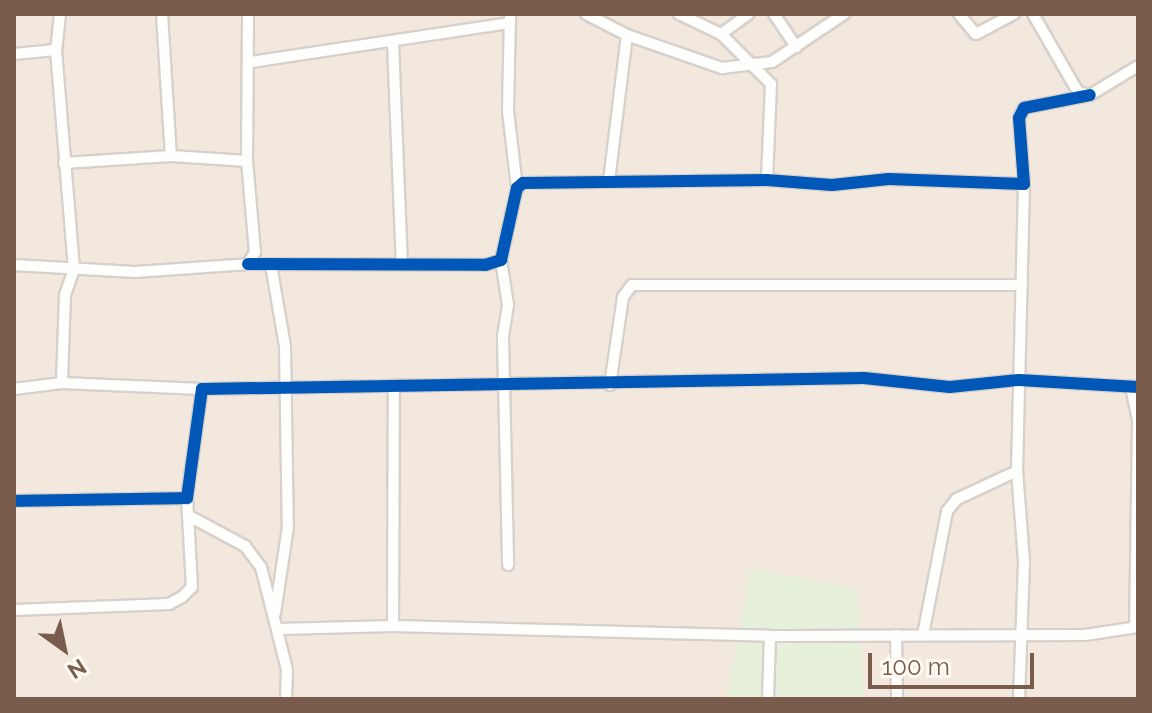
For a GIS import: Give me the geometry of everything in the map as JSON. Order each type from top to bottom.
[{"type":"street","points":[[60,14],[56,50],[74,269],[65,295],[62,383]]},
{"type":"street","points":[[162,14],[171,156]]},
{"type":"street","points":[[248,14],[251,62],[247,161],[255,252],[248,264]]},
{"type":"street","points":[[586,14],[627,35],[722,68],[758,66],[796,47],[844,14]]},
{"type":"street","points":[[679,14],[721,34],[758,66],[771,84],[774,106],[767,180]]},
{"type":"street","points":[[721,34],[749,14]]},
{"type":"street","points":[[774,14],[796,47]]},
{"type":"street","points":[[959,14],[976,34],[1014,14]]},
{"type":"street","points":[[1033,14],[1078,92],[1090,95]]},
{"type":"street","points":[[251,62],[393,43],[510,18],[508,111],[517,188],[501,260],[508,305],[503,385],[508,565]]},
{"type":"street","points":[[609,181],[627,35]]},
{"type":"street","points":[[393,43],[402,265]]},
{"type":"street","points":[[14,54],[56,50]]},
{"type":"street","points":[[1019,699],[1024,561],[1017,471],[1024,184],[1019,118],[1024,108],[1090,95],[1138,66]]},
{"type":"street","points":[[64,163],[171,156],[247,161]]},
{"type":"street","points":[[517,188],[523,183],[609,181],[1024,184]]},
{"type":"street","points":[[14,265],[135,272],[248,264],[485,265],[501,260]]},
{"type":"street","points":[[271,265],[285,346],[288,527],[275,613]]},
{"type":"street","points":[[610,385],[623,297],[632,285],[1022,285]]},
{"type":"street","points":[[14,389],[62,383],[202,389],[610,385],[864,378],[950,387],[1019,380],[1135,387],[1138,420],[1136,627],[1085,635],[770,636],[393,626],[279,629]]},
{"type":"street","points":[[393,626],[394,386]]},
{"type":"street","points":[[14,610],[169,604],[192,587],[187,498],[202,389]]},
{"type":"street","points":[[923,635],[936,586],[947,511],[964,495],[1017,471]]},
{"type":"street","points":[[14,501],[187,498]]},
{"type":"street","points":[[189,516],[245,546],[261,567],[287,670],[286,699],[294,699]]},
{"type":"street","points":[[896,635],[897,699]]},
{"type":"street","points":[[768,699],[770,636]]},
{"type":"shaded area","points":[[14,14],[1138,14],[1138,699],[14,699]]},
{"type":"green space","points":[[751,569],[857,588],[864,699],[726,699]]},
{"type":"cycle path","points":[[248,264],[485,265],[501,260],[517,188],[523,183],[767,180],[832,185],[889,179],[1024,184],[1019,118],[1024,108],[1090,95]]},
{"type":"cycle path","points":[[14,501],[187,498],[202,389],[864,378],[950,387],[1019,380],[1138,387]]}]
